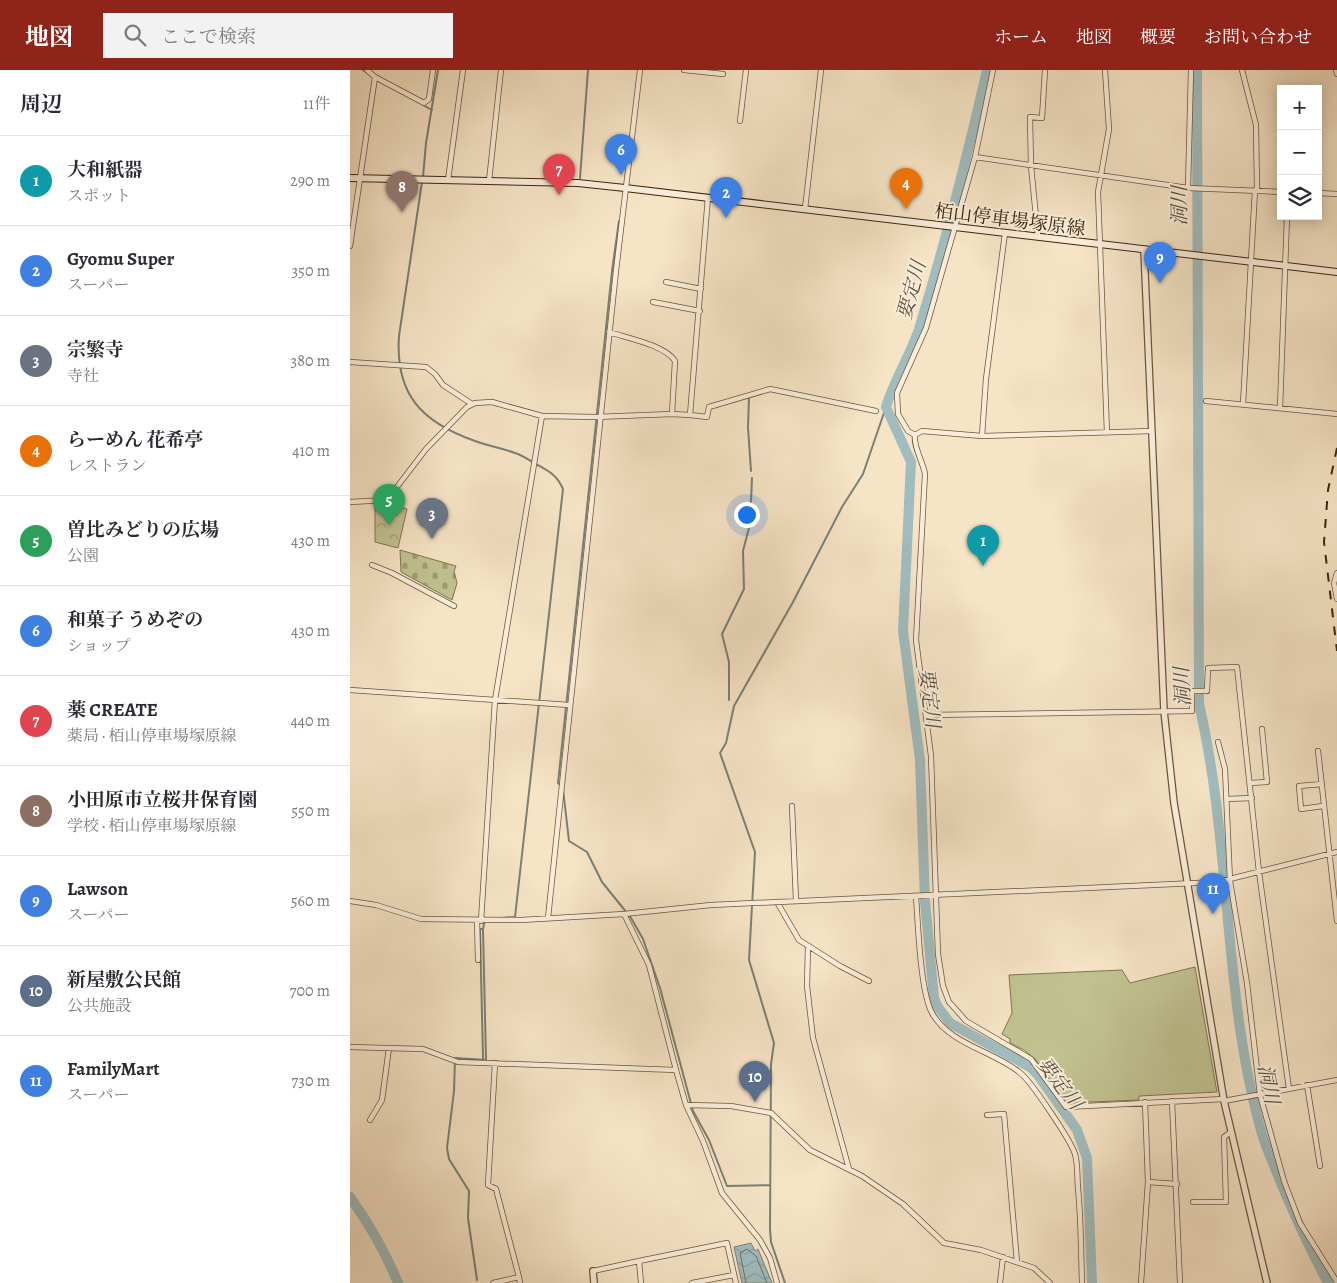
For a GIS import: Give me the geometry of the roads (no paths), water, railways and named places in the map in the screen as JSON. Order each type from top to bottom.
[{"type":"main road","name":"栢山停車場塚原線","points":[[350,178],[578,183],[1337,272]]},
{"type":"street","points":[[367,70],[375,77],[424,103],[429,99],[433,70]]},
{"type":"street","points":[[448,180],[463,70]]},
{"type":"street","points":[[489,181],[501,70]]},
{"type":"street","points":[[548,918],[599,417],[640,70]]},
{"type":"street","points":[[684,70],[723,74]]},
{"type":"street","points":[[740,121],[746,70]]},
{"type":"street","points":[[805,209],[821,70]]},
{"type":"street","points":[[915,435],[908,431],[898,414],[897,393],[926,328],[975,157],[993,70]]},
{"type":"street","points":[[1038,237],[1031,166],[1030,117],[1042,118],[1045,70]]},
{"type":"street","points":[[1105,70],[1109,128],[1100,176],[1099,244],[1106,433]]},
{"type":"street","points":[[1188,188],[1191,70]]},
{"type":"street","points":[[1242,70],[1256,125],[1256,190],[1250,262],[1243,404]]},
{"type":"street","points":[[1336,70],[1337,74]]},
{"type":"street","points":[[350,246],[375,77]]},
{"type":"street","points":[[975,157],[1188,188],[1277,192]]},
{"type":"street","points":[[1322,193],[1337,194]]},
{"type":"street","points":[[690,415],[708,197]]},
{"type":"street","points":[[1280,408],[1288,220]]},
{"type":"street","points":[[982,436],[986,379],[1005,233]]},
{"type":"street","points":[[1144,250],[1164,711],[1174,803],[1186,884],[1224,1100],[1267,1283]]},
{"type":"street","points":[[666,282],[701,289]]},
{"type":"street","points":[[653,302],[700,310]]},
{"type":"street","points":[[609,332],[646,344],[671,356],[675,361],[672,414]]},
{"type":"street","points":[[350,362],[426,367],[435,374],[443,385],[472,404],[492,402],[542,416],[599,417],[672,414],[707,417],[709,407],[770,389],[876,411]]},
{"type":"street","points":[[1206,401],[1337,414]]},
{"type":"street","points":[[350,502],[387,500],[426,449],[472,404]]},
{"type":"street","points":[[478,960],[495,700],[542,416]]},
{"type":"street","points":[[915,435],[922,431],[982,436],[1152,431]]},
{"type":"street","points":[[915,435],[914,442],[922,460],[925,474],[916,640],[931,756],[933,895],[938,954],[943,986],[950,1002],[966,1021],[1032,1059],[1066,1107],[1249,1098],[1337,1080]]},
{"type":"street","points":[[372,565],[392,573],[454,606]]},
{"type":"street","points":[[1337,573],[1334,583],[1337,599]]},
{"type":"street","points":[[927,715],[1192,711],[1192,691],[1207,691],[1208,668],[1237,667],[1259,872],[1290,1089]]},
{"type":"street","points":[[350,690],[569,705]]},
{"type":"street","points":[[1250,783],[1267,782],[1262,729]]},
{"type":"street","points":[[1218,742],[1225,769],[1229,881],[1247,983],[1258,1095],[1284,1181],[1300,1223],[1337,1282]]},
{"type":"street","points":[[1318,751],[1337,921]]},
{"type":"street","points":[[1322,784],[1299,786],[1300,809],[1324,806]]},
{"type":"street","points":[[1227,799],[1252,798]]},
{"type":"street","points":[[792,806],[796,901]]},
{"type":"street","points":[[350,901],[376,905],[421,919],[489,921],[626,914],[756,903],[1218,882],[1229,881],[1337,852]]},
{"type":"street","points":[[917,896],[920,952],[928,1002],[932,1012],[939,1022],[957,1037],[1024,1076],[1072,1147],[1076,1161],[1082,1283]]},
{"type":"street","points":[[777,902],[799,940],[869,981]]},
{"type":"street","points":[[626,914],[649,965],[661,1004],[686,1106],[703,1141],[722,1193],[760,1240],[770,1258],[777,1283]]},
{"type":"street","points":[[808,946],[807,986],[813,1038],[850,1169]]},
{"type":"street","points":[[350,1047],[423,1049],[458,1062],[676,1070]]},
{"type":"street","points":[[370,1120],[382,1100],[389,1048]]},
{"type":"street","points":[[495,1063],[488,1185],[496,1189],[520,1283]]},
{"type":"street","points":[[1308,1085],[1320,1166]]},
{"type":"street","points":[[1172,1101],[1180,1283]]},
{"type":"street","points":[[1142,1283],[1148,1182],[1145,1102]]},
{"type":"street","points":[[686,1106],[731,1106],[763,1110],[771,1113],[810,1150],[850,1169],[903,1204],[944,1243],[981,1250],[1003,1257],[1037,1270],[1050,1283]]},
{"type":"street","points":[[987,1115],[1004,1114],[1016,1262]]},
{"type":"street","points":[[1193,1202],[1226,1202],[1224,1137],[1231,1132]]},
{"type":"street","points":[[1148,1182],[1177,1184]]},
{"type":"street","points":[[594,1283],[593,1271],[727,1243],[736,1283]]},
{"type":"street","points":[[1000,1283],[1003,1257]]},
{"type":"street","points":[[639,1262],[641,1283]]},
{"type":"street","points":[[692,1283],[734,1275]]},
{"type":"street","points":[[493,1283],[519,1277]]},
{"type":"water","points":[[751,1243],[755,1251],[758,1249],[772,1283],[742,1283],[734,1247]]},
{"type":"waterway","points":[[363,70],[373,77]]},
{"type":"waterway","points":[[423,177],[426,143],[438,70]]},
{"type":"waterway","points":[[580,178],[588,70]]},
{"type":"waterway","name":"要定川","points":[[987,70],[938,265],[919,329],[886,407],[911,462],[903,631],[920,760],[925,901],[934,998],[938,1007],[950,1023],[1030,1067],[1038,1075],[1077,1130],[1087,1158],[1092,1283]]},
{"type":"waterway","name":"洞川","points":[[1197,70],[1199,704],[1210,758],[1233,974],[1249,1081],[1267,1149],[1307,1242],[1328,1283]]},
{"type":"waterway","points":[[423,105],[432,110]]},
{"type":"waterway","points":[[422,182],[399,336],[399,356],[407,390],[426,415],[440,425],[475,441],[523,456],[552,474],[563,489],[515,917],[501,918]]},
{"type":"waterway","points":[[560,785],[558,783],[612,271],[619,221]]},
{"type":"waterway","points":[[749,396],[748,428],[751,471]]},
{"type":"waterway","points":[[785,1283],[771,1242],[770,1229],[771,1064],[774,1043],[749,960],[755,852],[720,753],[726,743],[734,706],[793,602],[842,507],[863,474],[886,407]]},
{"type":"waterway","points":[[729,700],[729,662],[722,634],[744,589],[743,551],[750,524],[752,478]]},
{"type":"waterway","points":[[563,789],[569,841],[587,852],[602,882],[631,918],[643,939],[660,988],[693,1111],[709,1140],[727,1186],[770,1185]]},
{"type":"waterway","points":[[477,1280],[468,1218],[469,1191],[449,1159],[447,1148],[454,1091],[455,1058],[486,1060],[483,929],[485,919]]},
{"type":"waterway","points":[[483,929],[480,929],[483,1058]]},
{"type":"waterway","points":[[350,1197],[377,1238],[398,1283]]},
{"type":"railway","points":[[1337,448],[1328,490],[1324,542],[1337,651]]},
{"type":"place","name":"和菓子 うめぞの","points":[[621,175]]},
{"type":"place","name":"薬 CREATE","points":[[559,195]]},
{"type":"place","name":"らーめん 花希亭","points":[[906,209]]},
{"type":"place","name":"小田原市立桜井保育園","points":[[402,212]]},
{"type":"place","name":"Gyomu Super","points":[[726,218]]},
{"type":"place","name":"Lawson","points":[[1160,283]]},
{"type":"place","name":"曽比みどりの広場","points":[[389,525]]},
{"type":"place","name":"宗繁寺","points":[[432,539]]},
{"type":"place","name":"大和紙器","points":[[983,566]]},
{"type":"place","name":"FamilyMart","points":[[1213,914]]},
{"type":"place","name":"新屋敷公民館","points":[[755,1102]]}]
